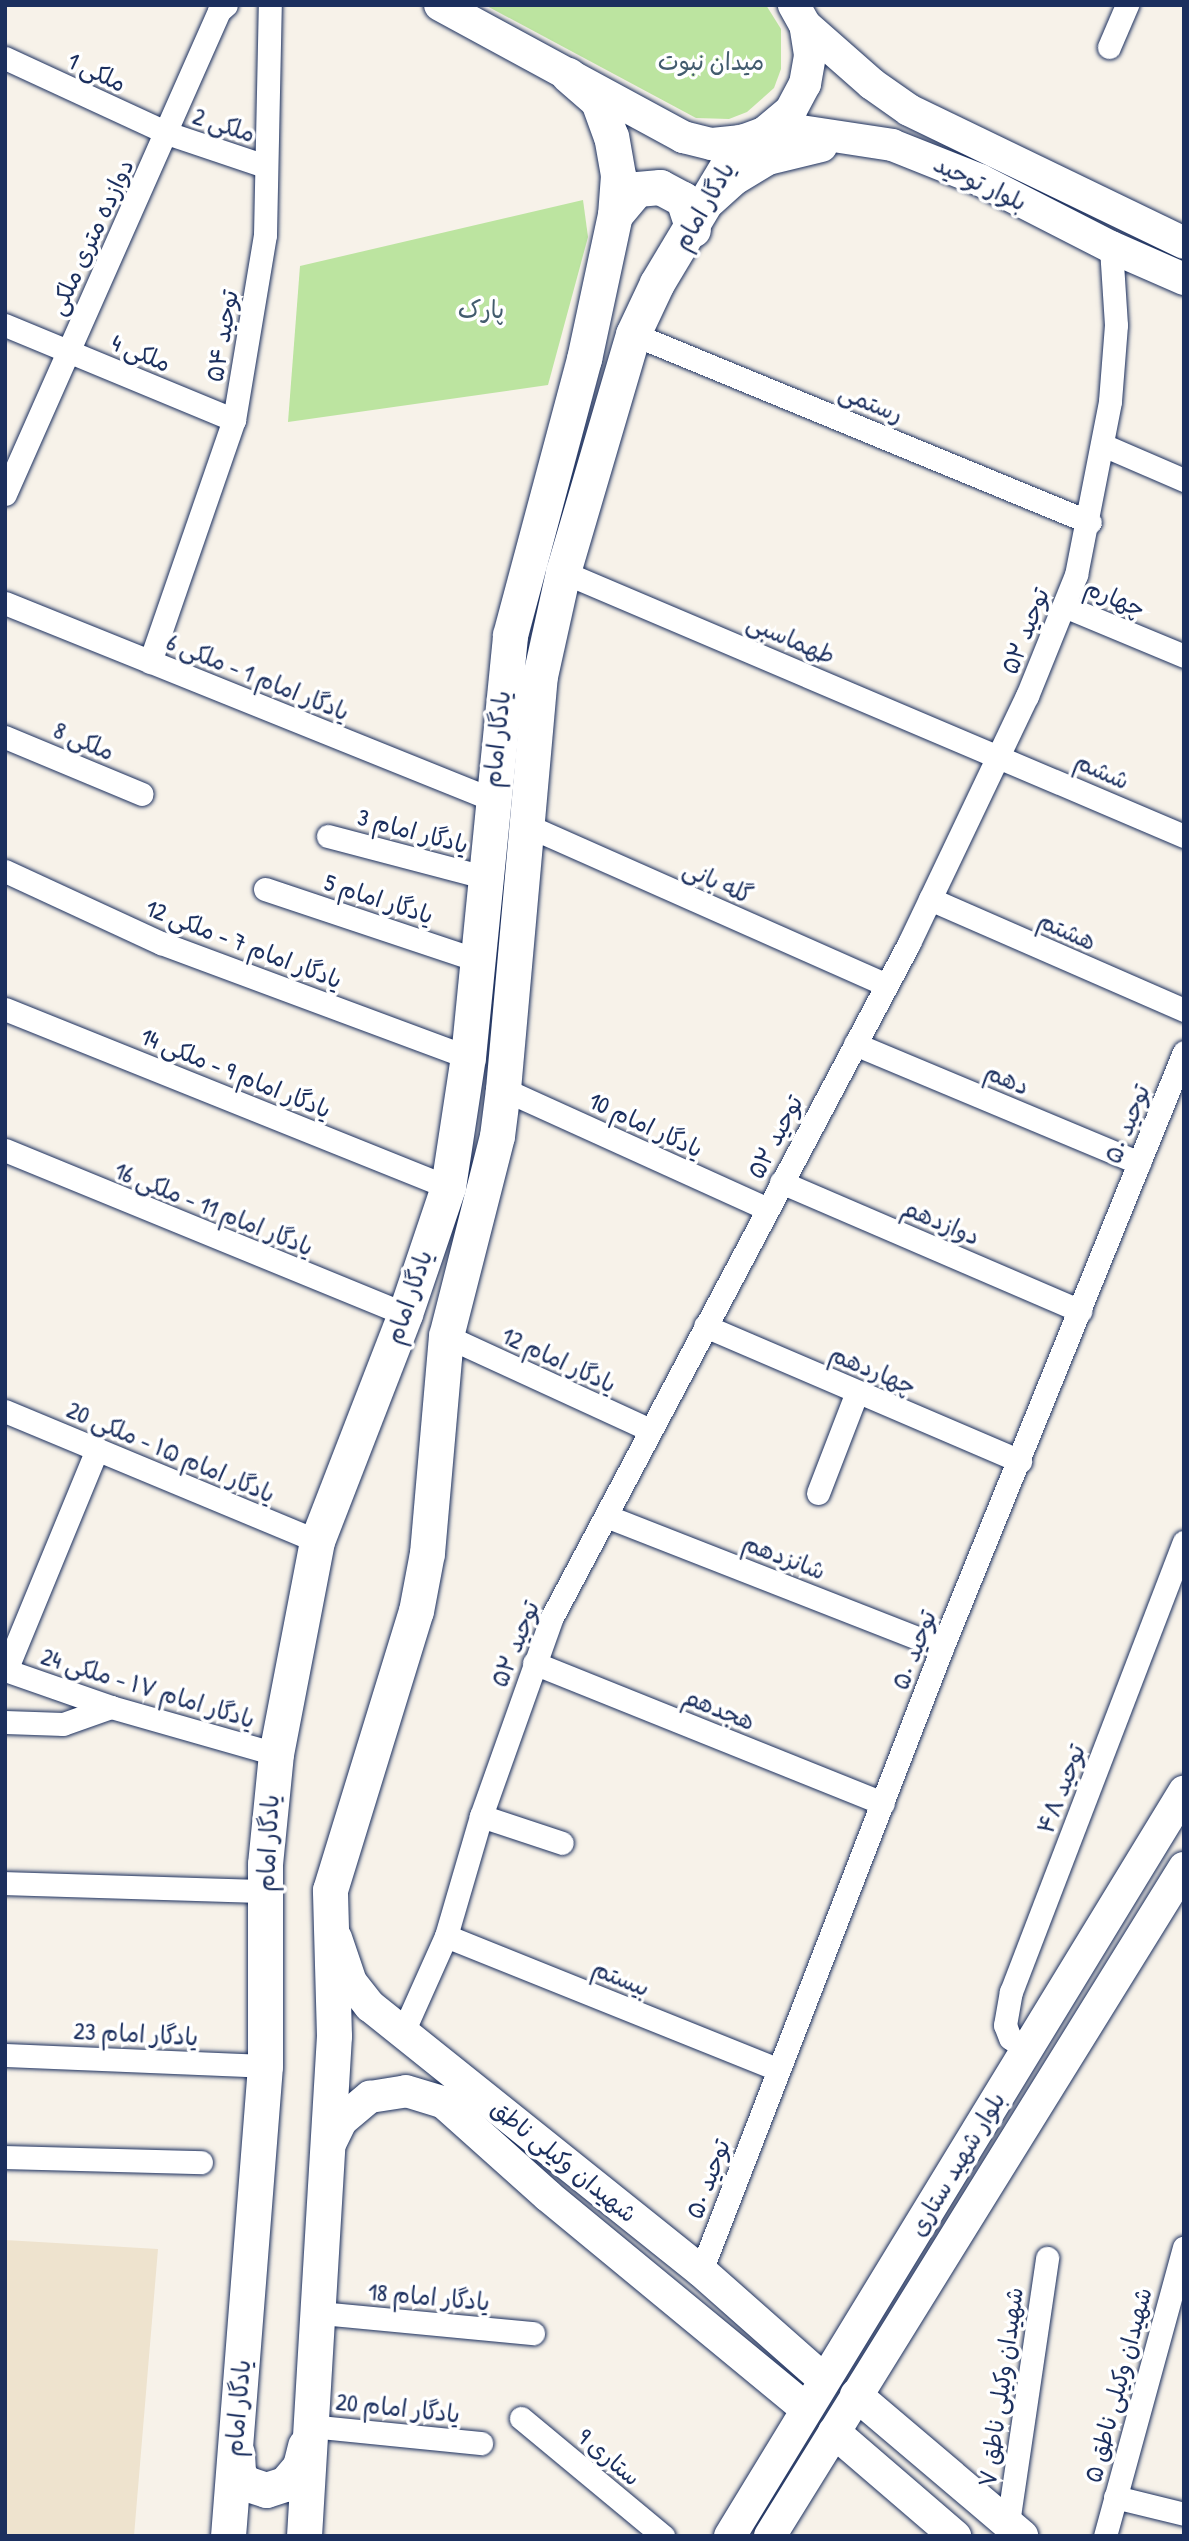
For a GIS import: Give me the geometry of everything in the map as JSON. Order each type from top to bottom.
[{"type":"main road","points":[[440,5],[684,137],[712,144],[753,137],[791,110],[805,84],[810,55],[800,15]]},
{"type":"main road","name":"بلوار توحید","points":[[800,15],[872,84],[909,110],[1177,236]]},
{"type":"main road","name":"یادگار امام","points":[[228,2536],[265,2066],[265,1891],[276,1754],[317,1541],[405,1314],[448,1186],[468,1057],[491,799],[510,635],[590,335],[615,215],[618,174],[611,137],[598,101],[568,75]]},
{"type":"main road","name":"بلوار توحید","points":[[753,137],[801,131],[870,139],[980,180],[1111,247],[1184,279]]},
{"type":"main road","name":"یادگار امام","points":[[304,2536],[320,2313],[334,2036],[330,1890],[336,1860],[416,1611],[427,1553],[446,1336],[497,1136],[540,676],[563,572],[633,334],[657,284],[753,137]]},
{"type":"main road","points":[[615,215],[637,189],[660,187],[683,199],[701,216],[752,167],[786,152],[845,145],[919,156]]},
{"type":"main road","name":"بلوار شهید ستاری","points":[[730,2536],[822,2378],[961,2162],[1026,2049],[1184,1792]]},
{"type":"main road","name":"بلوار شهید ستاری","points":[[770,2536],[1057,2066],[1184,1868]]},
{"type":"main road","name":"شهیدان وکیلی ناطق","points":[[331,1926],[351,1982],[370,2006],[701,2271],[822,2378]]},
{"type":"main road","points":[[1026,2049],[1057,2066]]},
{"type":"main road","name":"شهیدان وکیلی ناطق","points":[[328,2148],[341,2121],[370,2097],[406,2091],[443,2102],[548,2196],[805,2408]]},
{"type":"main road","points":[[747,2360],[768,2353],[773,2335]]},
{"type":"main road","points":[[856,2395],[1015,2529]]},
{"type":"main road","points":[[236,2443],[238,2473],[245,2483],[254,2489],[277,2488],[300,2466],[310,2426]]},
{"type":"main road","points":[[834,2432],[944,2532]]},
{"type":"street","name":"دوازده متری ملکی","points":[[5,494],[219,11],[226,5]]},
{"type":"street","name":"توحید ۵۴","points":[[150,662],[234,420],[265,235],[270,5]]},
{"type":"street","points":[[1109,47],[1127,5]]},
{"type":"street","name":"ملکی 1","points":[[5,58],[167,133]]},
{"type":"street","name":"ملکی 2","points":[[167,133],[265,166]]},
{"type":"street","name":"توحید ۵۲","points":[[403,2032],[446,1936],[481,1816],[551,1619],[930,899],[999,755],[1064,606],[1090,522],[1103,445],[1116,325],[1111,247]]},
{"type":"street","name":"ملکی 4","points":[[5,326],[234,420]]},
{"type":"street","name":"رستمی","points":[[633,334],[1090,522]]},
{"type":"street","points":[[1103,445],[1184,480]]},
{"type":"street","name":"طهماسبی","points":[[563,572],[999,755]]},
{"type":"street","name":"یادگار امام 1 - ملکی 6","points":[[5,603],[491,799]]},
{"type":"street","name":"چهارم","points":[[1064,606],[1184,656]]},
{"type":"street","name":"ملکی 8","points":[[5,737],[142,794]]},
{"type":"street","name":"ششم","points":[[999,755],[1184,836]]},
{"type":"street","name":"گله بانی","points":[[528,826],[886,985]]},
{"type":"street","name":"یادگار امام 3","points":[[328,836],[484,877]]},
{"type":"street","name":"یادگار امام 7 - ملکی 12","points":[[5,871],[161,943],[468,1057]]},
{"type":"street","name":"یادگار امام 5","points":[[265,889],[477,960]]},
{"type":"street","name":"هشتم","points":[[930,899],[1184,1010]]},
{"type":"street","name":"یادگار امام 9 - ملکی 14","points":[[5,1009],[448,1186]]},
{"type":"street","name":"دهم","points":[[855,1044],[1139,1163]]},
{"type":"street","name":"توحید ۵۰","points":[[701,2271],[943,1647],[1184,1052]]},
{"type":"street","name":"یادگار امام 10","points":[[503,1088],[767,1209]]},
{"type":"street","name":"یادگار امام 11 - ملکی 16","points":[[5,1150],[405,1314]]},
{"type":"street","name":"دوازدهم","points":[[781,1182],[1080,1311]]},
{"type":"street","name":"چهاردهم","points":[[705,1326],[1020,1461]]},
{"type":"street","name":"یادگار امام 12","points":[[446,1336],[650,1430]]},
{"type":"street","points":[[818,1493],[857,1392]]},
{"type":"street","name":"یادگار امام ۱۵ - ملکی 20","points":[[5,1411],[317,1541]]},
{"type":"street","points":[[5,1670],[97,1450]]},
{"type":"street","name":"شانزدهم","points":[[606,1516],[943,1647]]},
{"type":"street","name":"توحید ۴۸","points":[[1026,2049],[1010,2038],[1005,2025],[1011,1992],[1184,1542]]},
{"type":"street","name":"هجدهم","points":[[534,1663],[883,1803]]},
{"type":"street","name":"یادگار امام ۱۷ - ملکی 24","points":[[5,1670],[111,1707],[276,1754]]},
{"type":"street","points":[[5,1722],[63,1724],[111,1707]]},
{"type":"street","points":[[481,1816],[562,1843]]},
{"type":"street","points":[[5,1883],[265,1891]]},
{"type":"street","name":"بیستم","points":[[446,1936],[777,2070]]},
{"type":"street","name":"یادگار امام 23","points":[[5,2055],[265,2066]]},
{"type":"street","points":[[5,2157],[201,2162]]},
{"type":"street","name":"شهیدان وکیلی ناطق ۵","points":[[1105,2536],[1184,2248]]},
{"type":"street","name":"شهیدان وکیلی ناطق ۷","points":[[1015,2529],[1047,2259]]},
{"type":"street","name":"یادگار امام 18","points":[[320,2313],[533,2333]]},
{"type":"street","name":"ستاری 9","points":[[521,2418],[663,2536]]},
{"type":"street","name":"یادگار امام 20","points":[[310,2426],[481,2443]]},
{"type":"street","points":[[1115,2497],[1184,2514]]},
{"type":"shaded area","points":[[5,2240],[158,2249],[134,2536],[5,2536]]},
{"type":"green space","name":"میدان نبوت","points":[[485,5],[766,5],[781,29],[781,69],[774,88],[747,112],[729,119],[696,118]]},
{"type":"green space","name":"پارک","points":[[583,200],[588,237],[548,385],[288,422],[300,266]]}]
